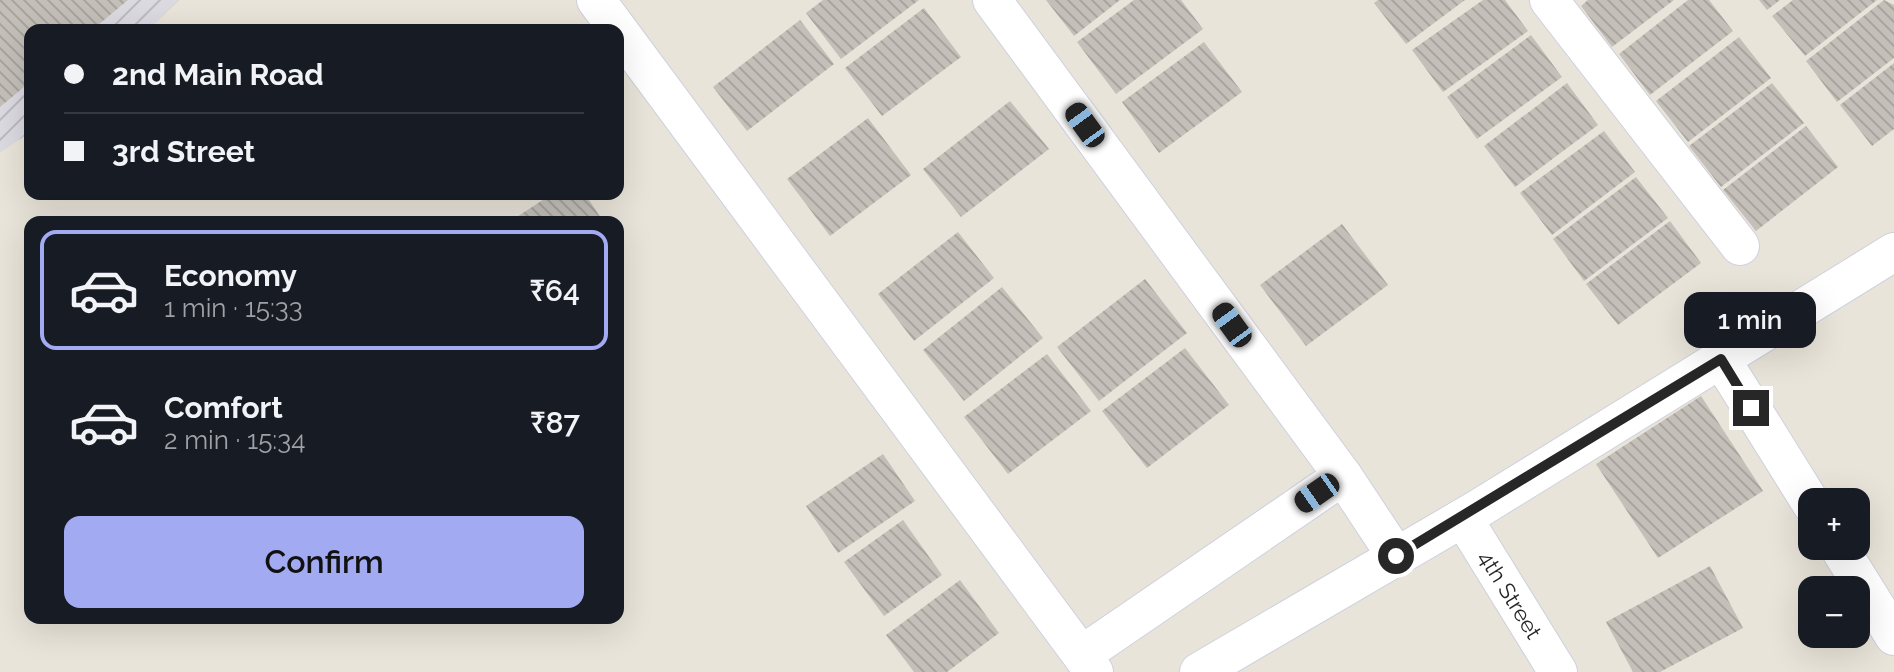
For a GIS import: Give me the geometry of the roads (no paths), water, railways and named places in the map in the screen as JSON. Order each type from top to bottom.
[{"type":"street","points":[[596,0],[614,24]]},
{"type":"street","points":[[992,0],[1343,476],[1396,556]]},
{"type":"street","points":[[1549,0],[1740,246]]},
{"type":"street","points":[[624,38],[1089,663],[1343,476]]},
{"type":"street","points":[[1199,672],[1463,518],[1894,252]]},
{"type":"street","points":[[1721,359],[1801,488]]},
{"type":"street","name":"4th Street","points":[[1463,518],[1558,672]]},
{"type":"street","points":[[1847,560],[1894,636]]}]
